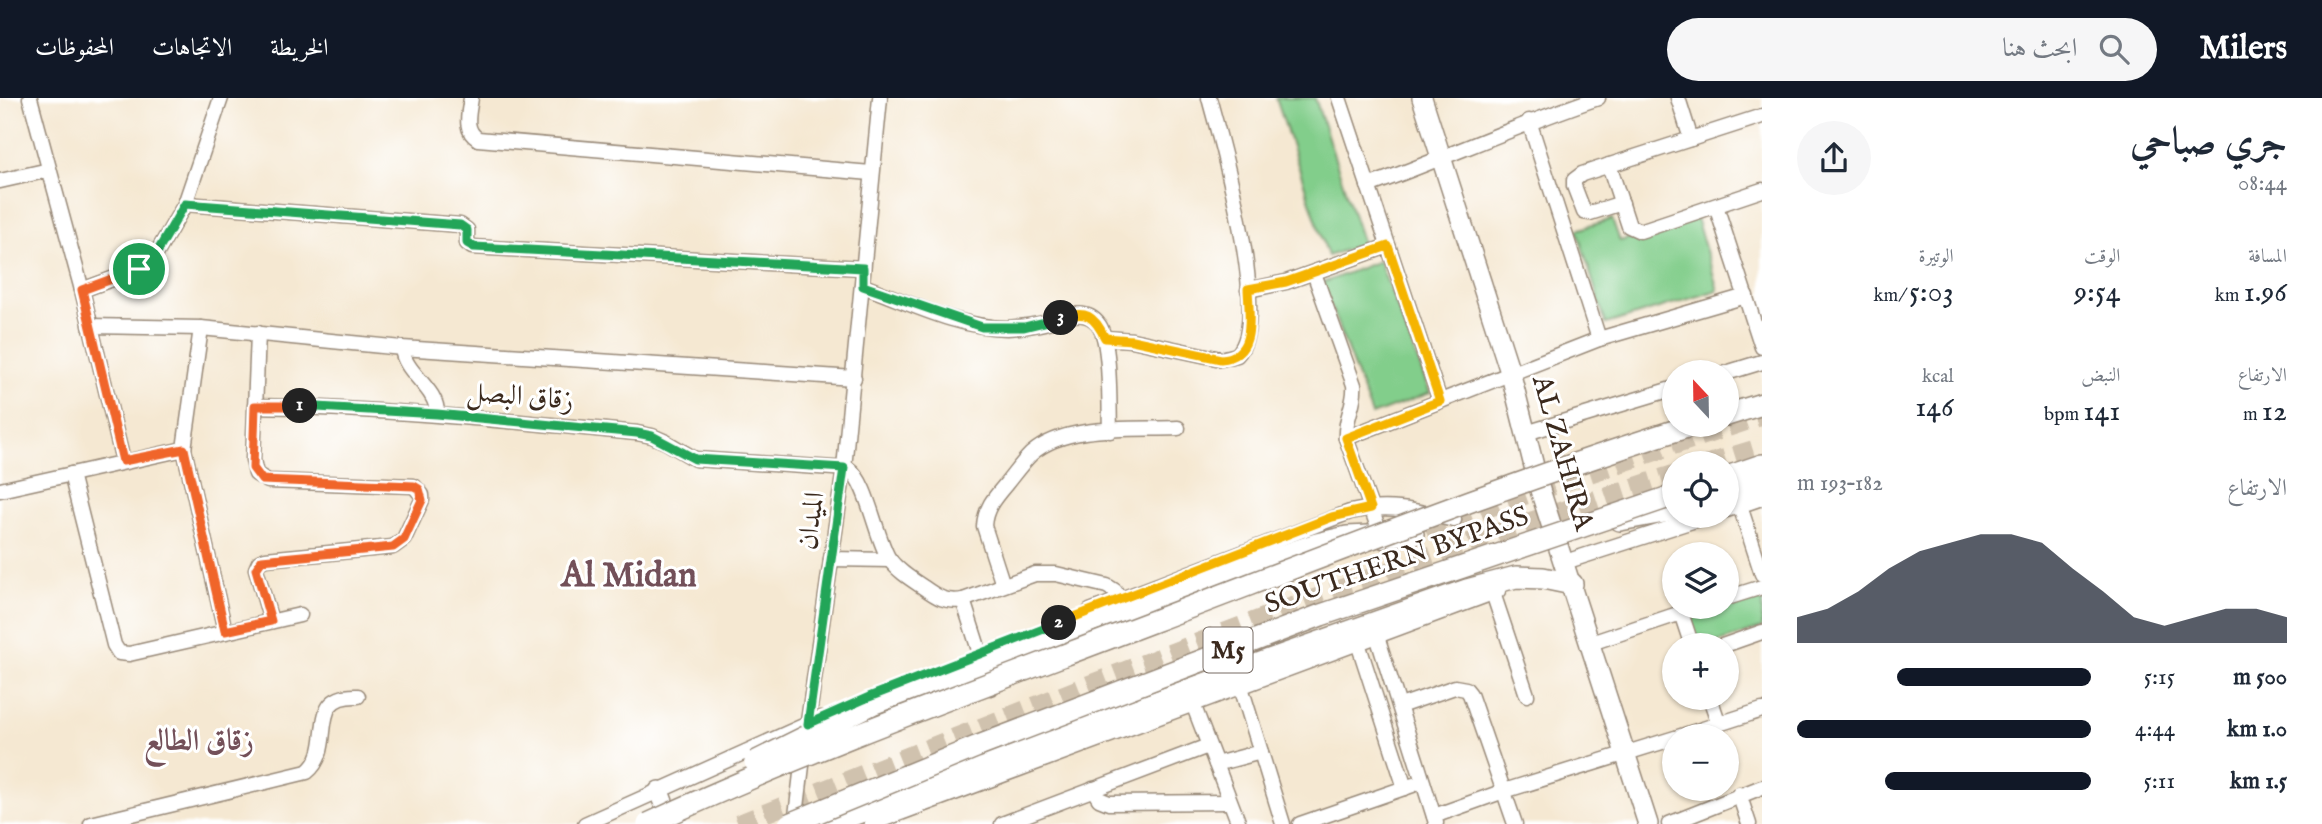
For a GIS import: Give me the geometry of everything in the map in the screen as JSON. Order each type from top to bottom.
[{"type":"highway","points":[[1740,411],[1762,404]]},
{"type":"highway","name":"SOUTHERN BYPASS","points":[[660,817],[794,759],[1468,502],[1586,458],[1662,435]]},
{"type":"highway","points":[[1739,473],[1762,465]]},
{"type":"highway","points":[[1739,499],[1762,484]]},
{"type":"highway","name":"SOUTHERN BYPASS","points":[[789,824],[976,747],[1321,615],[1662,499]]},
{"type":"highway","points":[[1587,525],[1662,512]]},
{"type":"highway","points":[[660,817],[745,767],[872,704],[1088,622],[1317,544],[1347,537],[1382,539],[1413,534]]},
{"type":"highway","points":[[828,824],[1269,660],[1467,590],[1528,577],[1572,584]]},
{"type":"main road","name":"AL ZAHIRA","points":[[1422,98],[1511,375],[1540,489],[1648,824]]},
{"type":"main road","points":[[659,791],[660,817]]},
{"type":"street","points":[[30,98],[82,290],[123,461]]},
{"type":"street","points":[[82,290],[129,273],[155,256],[185,204],[221,98]]},
{"type":"street","points":[[471,98],[468,128],[478,139],[871,173]]},
{"type":"street","name":"الميدان","points":[[795,824],[844,468],[880,98]]},
{"type":"street","points":[[1105,338],[1132,340],[1221,359],[1237,355],[1247,343],[1250,327],[1248,289],[1236,203],[1209,98]]},
{"type":"street","points":[[1339,98],[1440,401]]},
{"type":"street","points":[[1368,186],[1442,159],[1572,102],[1598,98]]},
{"type":"street","points":[[1678,98],[1691,139]]},
{"type":"street","points":[[1622,204],[1586,214],[1582,211],[1574,180],[1579,175],[1762,116]]},
{"type":"street","points":[[1529,121],[1599,339]]},
{"type":"street","points":[[1609,165],[1629,226],[1640,231],[1762,190]]},
{"type":"street","points":[[0,181],[49,170]]},
{"type":"street","points":[[185,204],[460,225],[467,230],[467,243],[474,247],[863,268]]},
{"type":"street","points":[[1716,206],[1762,347]]},
{"type":"street","points":[[1248,289],[1314,274],[1388,246]]},
{"type":"street","points":[[1314,274],[1354,385],[1355,394],[1346,427],[1346,438],[1382,539]]},
{"type":"street","points":[[863,286],[982,327],[1024,327],[1073,314],[1091,317],[1105,338],[1110,431]]},
{"type":"street","points":[[1346,438],[1599,339],[1746,296]]},
{"type":"street","points":[[90,326],[201,328],[402,348],[854,378]]},
{"type":"street","points":[[201,328],[184,449],[225,631]]},
{"type":"street","points":[[258,333],[253,468],[262,480],[408,486],[419,489],[422,495],[404,539],[393,547],[265,559],[258,562],[256,569],[271,621]]},
{"type":"street","name":"زقاق البصل","points":[[402,348],[405,359],[434,400],[437,414],[637,433],[652,436],[695,459],[844,468]]},
{"type":"street","points":[[1740,369],[1762,362]]},
{"type":"street","points":[[1526,433],[1662,392]]},
{"type":"street","points":[[255,406],[329,407],[437,414]]},
{"type":"street","points":[[1003,585],[984,526],[990,504],[1030,455],[1041,447],[1073,434],[1178,429]]},
{"type":"street","points":[[0,491],[184,449]]},
{"type":"street","points":[[844,468],[856,476],[890,560],[938,598],[963,600],[1035,574],[1046,573],[1107,586],[1115,591],[1120,599]]},
{"type":"street","points":[[71,474],[116,650],[119,653],[129,654],[300,615]]},
{"type":"street","points":[[1739,502],[1762,498]]},
{"type":"street","points":[[585,824],[869,697],[1332,517],[1371,508],[1406,508],[1454,520]]},
{"type":"street","points":[[1739,522],[1762,574]]},
{"type":"street","points":[[1565,562],[1671,528]]},
{"type":"street","points":[[831,559],[890,560]]},
{"type":"street","points":[[871,824],[1493,593],[1528,577]]},
{"type":"street","points":[[1739,594],[1762,587]]},
{"type":"street","points":[[1493,593],[1527,695]]},
{"type":"street","points":[[963,600],[991,688]]},
{"type":"street","points":[[1591,643],[1663,619]]},
{"type":"street","points":[[1739,640],[1762,632]]},
{"type":"street","points":[[1377,636],[1436,820],[1504,792],[1662,741]]},
{"type":"street","points":[[1358,643],[1405,788]]},
{"type":"street","points":[[1241,687],[1283,824]]},
{"type":"street","points":[[1400,706],[1455,687],[1466,689],[1515,824]]},
{"type":"street","points":[[91,824],[307,772],[320,758],[328,707],[338,698],[358,696]]},
{"type":"street","points":[[1193,705],[1239,824]]},
{"type":"street","points":[[1714,710],[1718,724],[1762,710]]},
{"type":"street","points":[[1002,824],[1208,746]]},
{"type":"street","points":[[1216,765],[1261,752]]},
{"type":"street","points":[[1300,824],[1424,782]]},
{"type":"street","points":[[1749,824],[1739,794],[1762,787]]},
{"type":"street","points":[[1093,789],[1099,799],[1109,803],[1230,802]]},
{"type":"street","points":[[1669,824],[1723,801]]},
{"type":"green space","points":[[1276,98],[1315,98],[1363,244],[1328,256]]},
{"type":"green space","points":[[1696,218],[1718,290],[1606,324],[1577,230],[1612,219],[1620,241]]},
{"type":"green space","points":[[1379,261],[1430,393],[1372,415],[1322,283]]},
{"type":"green space","points":[[1759,593],[1762,602],[1762,628],[1739,636],[1739,633],[1694,633],[1689,619],[1739,619],[1739,600]]},
{"type":"tunnel","points":[[1398,539],[1762,416]]},
{"type":"tunnel","points":[[1739,454],[1762,447]]},
{"type":"tunnel","points":[[738,824],[1321,596],[1662,478]]},
{"type":"district","name":"Al Midan","points":[[629,576]]},
{"type":"district","name":"زقاق الطالع","points":[[199,742]]},
{"type":"route","points":[[185,204],[460,225],[466,227],[467,243],[474,247],[863,268],[863,286],[982,327],[1024,327],[1073,314],[1083,314],[1098,324],[1105,338],[1132,340],[1229,359],[1237,355],[1247,343],[1250,327],[1248,289],[1314,274],[1388,246],[1440,401],[1346,438],[1371,508],[1332,517],[869,697],[808,724],[844,468],[695,459],[666,442],[637,433],[437,414],[329,407],[255,406],[253,468],[262,480],[414,486],[419,489],[422,500],[404,539],[393,547],[258,562],[256,569],[271,621],[225,631],[184,449],[123,461],[82,290],[139,269],[155,256],[185,204]]}]
